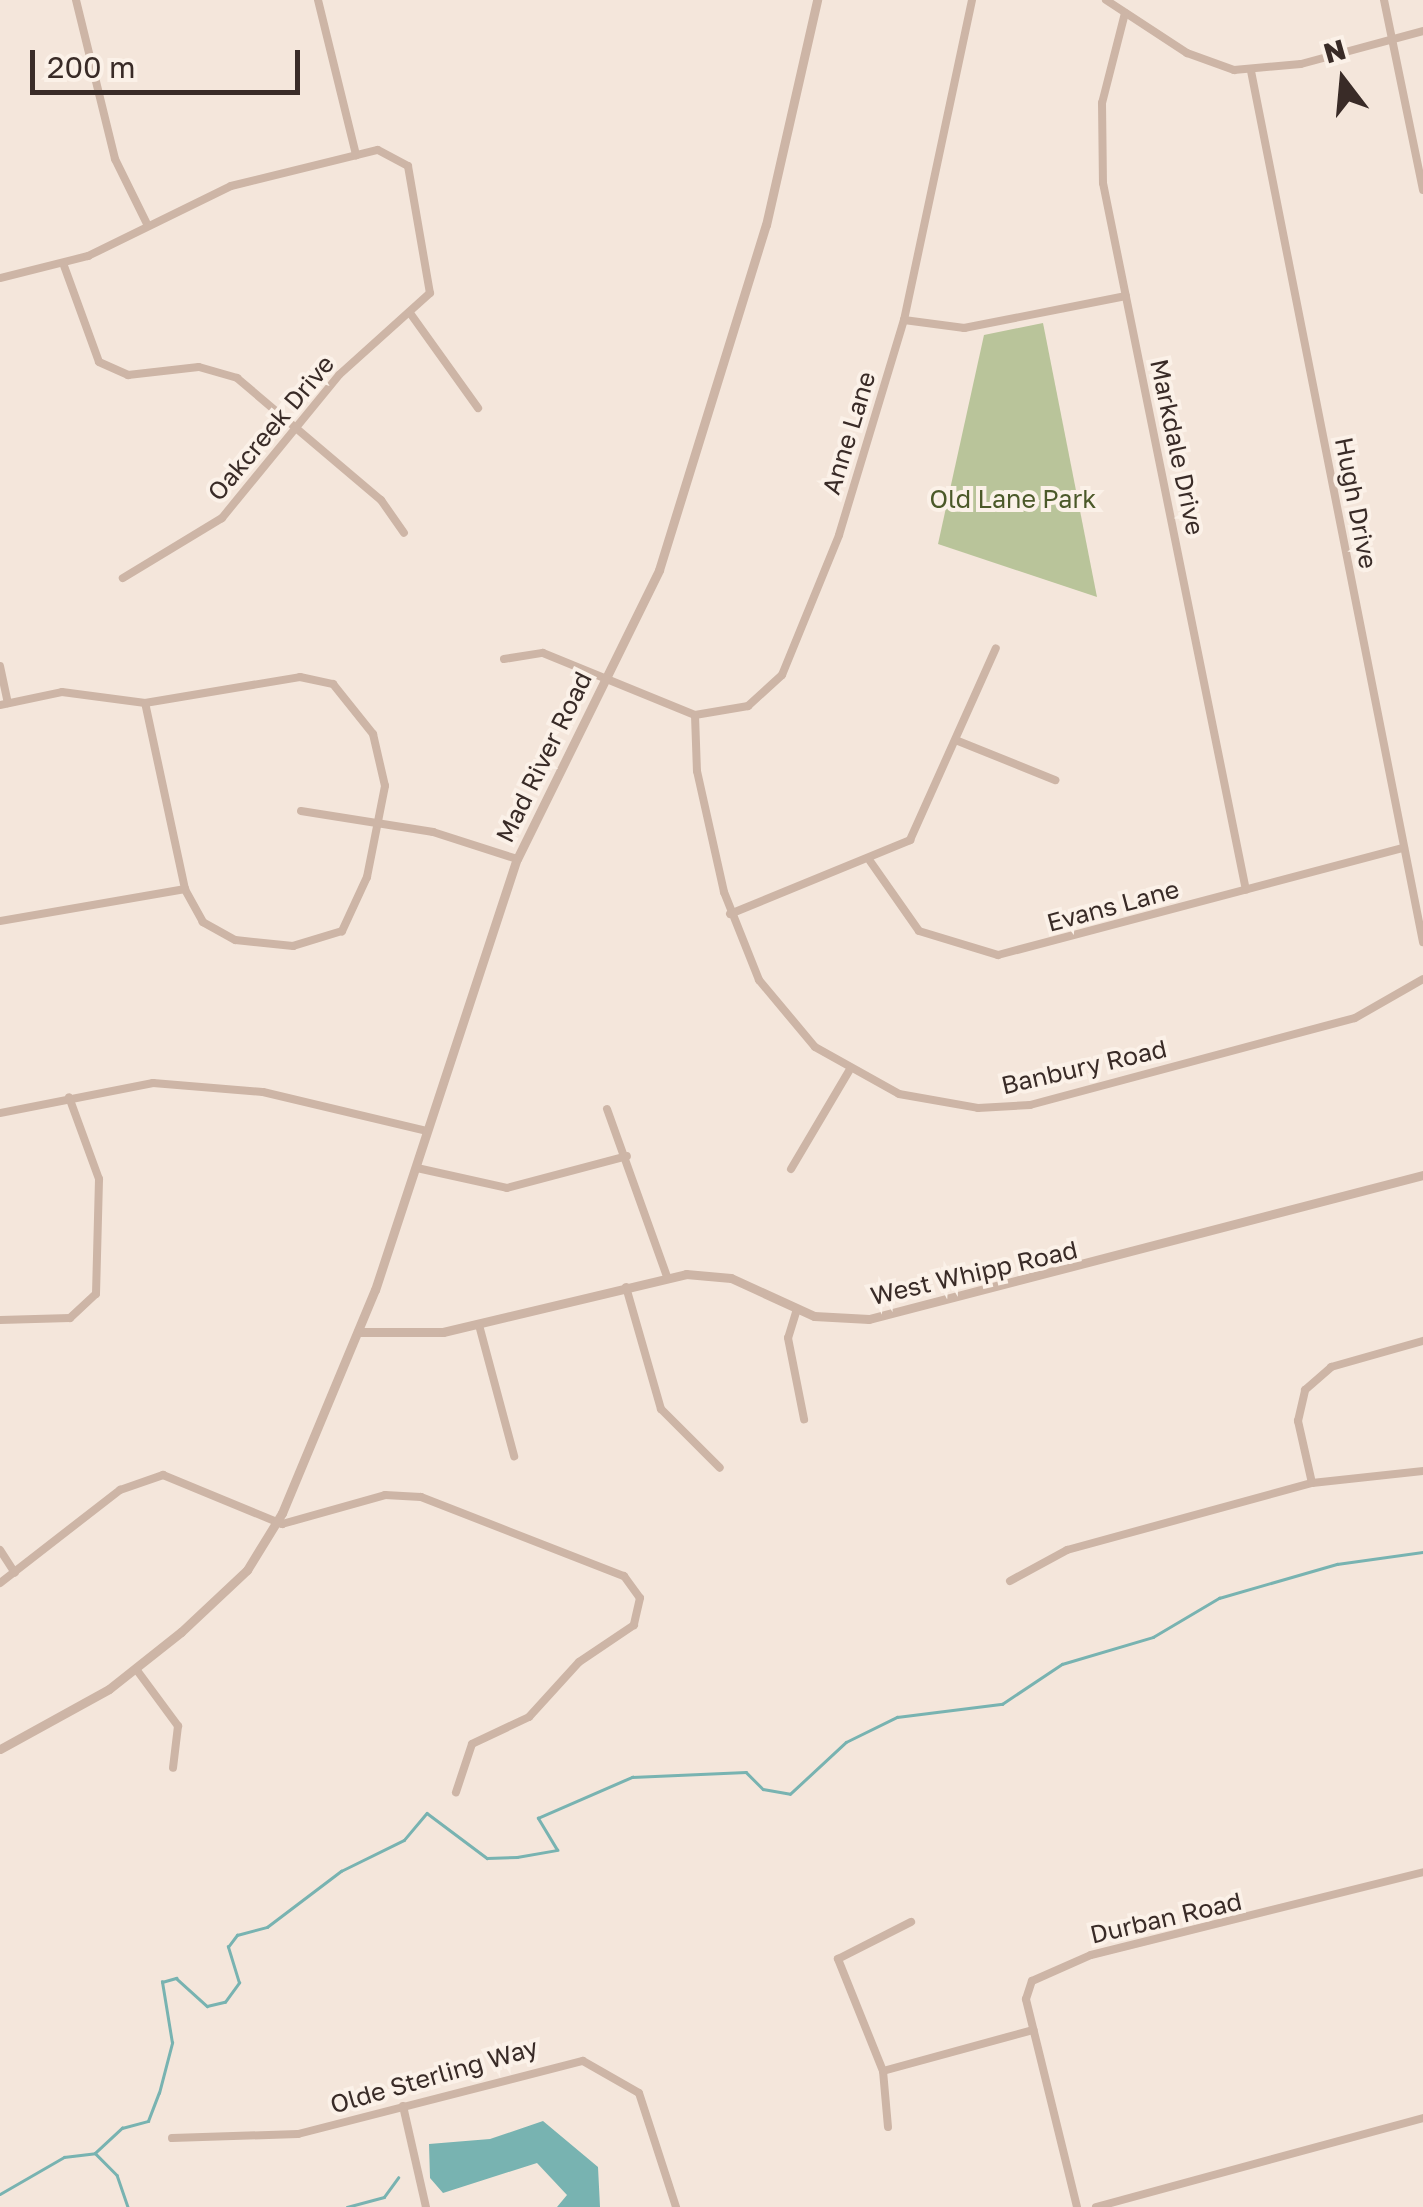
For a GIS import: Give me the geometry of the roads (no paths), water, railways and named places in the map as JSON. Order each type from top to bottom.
[{"type":"street","points":[[76,0],[115,159],[147,224]]},
{"type":"street","points":[[0,278],[63,263],[210,192],[356,155],[318,0]]},
{"type":"street","name":"Mad River Road","points":[[0,1749],[136,1669],[235,1584],[277,1522],[358,1332],[417,1168],[518,859],[670,538],[772,206],[816,0]]},
{"type":"street","name":"Anne Lane","points":[[696,716],[757,700],[793,656],[904,320],[972,0]]},
{"type":"street","points":[[1106,0],[1206,62],[1251,72],[1423,30]]},
{"type":"street","points":[[1384,0],[1423,190]]},
{"type":"street","name":"Markdale Drive","points":[[1124,13],[1109,54],[1099,147],[1246,890]]},
{"type":"street","name":"Hugh Drive","points":[[1251,72],[1423,942]]},
{"type":"street","name":"Oakcreek Drive","points":[[123,578],[212,527],[296,427],[410,313],[434,279],[412,174],[395,152],[356,155]]},
{"type":"street","points":[[63,263],[85,342],[107,369],[225,372],[381,500],[404,534]]},
{"type":"street","points":[[904,320],[964,328],[1126,296]]},
{"type":"street","points":[[410,313],[478,408]]},
{"type":"street","points":[[730,914],[870,861],[917,832],[996,648]]},
{"type":"street","points":[[504,659],[543,654],[696,716]]},
{"type":"street","points":[[0,666],[4,704],[62,692],[145,704],[300,677],[333,684],[378,747],[382,822],[342,932],[308,946],[228,938],[203,922],[185,889],[145,704]]},
{"type":"street","name":"Banbury Road","points":[[696,716],[697,771],[730,914],[776,1006],[849,1071],[941,1105],[1030,1105],[1355,1018],[1423,979]]},
{"type":"street","points":[[958,740],[1055,780]]},
{"type":"street","points":[[301,811],[382,822],[518,859]]},
{"type":"street","name":"Evans Lane","points":[[870,861],[919,931],[977,954],[1016,952],[1404,848]]},
{"type":"street","points":[[0,921],[185,889]]},
{"type":"street","points":[[791,1170],[849,1071]]},
{"type":"street","points":[[0,1113],[69,1097],[197,1085],[325,1103],[427,1131]]},
{"type":"street","points":[[0,1320],[70,1318],[96,1294],[99,1179],[69,1097]]},
{"type":"street","points":[[607,1110],[628,1156],[667,1277]]},
{"type":"street","points":[[417,1168],[507,1188],[628,1156]]},
{"type":"street","name":"West Whipp Road","points":[[358,1332],[400,1337],[478,1324],[667,1277],[731,1278],[797,1309],[844,1320],[922,1310],[1423,1175]]},
{"type":"street","points":[[626,1287],[661,1410],[720,1468]]},
{"type":"street","points":[[797,1309],[788,1338],[804,1420]]},
{"type":"street","points":[[478,1324],[514,1456]]},
{"type":"street","points":[[1312,1484],[1298,1421],[1305,1390],[1331,1367],[1423,1342]]},
{"type":"street","points":[[1010,1581],[1066,1550],[1312,1484],[1423,1471]]},
{"type":"street","points":[[0,1583],[120,1490],[153,1476],[186,1479],[277,1522],[385,1495],[421,1497],[596,1558],[636,1589],[634,1625],[579,1662],[529,1717],[472,1744],[456,1792]]},
{"type":"street","points":[[0,1550],[15,1573]]},
{"type":"street","points":[[136,1669],[178,1726],[174,1768]]},
{"type":"street","name":"Durban Road","points":[[1077,2207],[1026,1992],[1039,1975],[1423,1872]]},
{"type":"street","points":[[888,2127],[883,2070],[838,1959],[910,1922]]},
{"type":"street","points":[[883,2070],[1033,2030]]},
{"type":"street","name":"Olde Sterling Way","points":[[172,2138],[267,2140],[557,2062],[608,2068],[646,2104],[676,2207]]},
{"type":"street","points":[[404,2106],[426,2207]]},
{"type":"street","points":[[1096,2207],[1423,2118]]},
{"type":"water","points":[[543,2121],[598,2167],[600,2207],[557,2207],[567,2195],[537,2163],[443,2193],[430,2178],[429,2144],[490,2139]]},
{"type":"waterway","points":[[95,2153],[122,2128],[148,2121],[159,2093],[172,2043],[162,1982],[176,1978],[207,2006],[225,2002],[239,1983],[228,1947],[237,1935],[267,1927],[341,1871],[404,1840],[427,1813],[487,1858],[517,1857],[557,1850],[538,1818],[632,1777],[746,1772],[763,1789],[790,1794],[846,1742],[897,1717],[1002,1704],[1062,1664],[1153,1637],[1219,1598],[1337,1564],[1423,1552]]},
{"type":"waterway","points":[[0,2194],[64,2157],[95,2153],[117,2175],[128,2207]]},
{"type":"waterway","points":[[347,2207],[384,2197],[398,2178]]},
{"type":"park label","name":"Old Lane Park","points":[[1013,499]]}]
